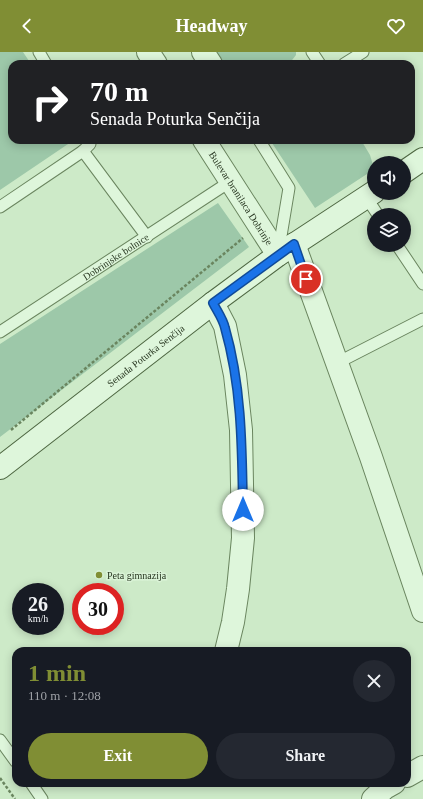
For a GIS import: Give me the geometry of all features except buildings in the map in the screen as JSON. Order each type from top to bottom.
[{"type":"street","name":"Bulevar branilaca Dobrinje","points":[[207,144],[259,225],[286,250]]},
{"type":"street","points":[[411,167],[423,159]]},
{"type":"street","name":"Senada Poturka Senčija","points":[[0,468],[213,303],[286,250],[367,196]]},
{"type":"street","points":[[286,250],[337,363],[423,612]]},
{"type":"street","points":[[213,303],[225,326],[235,375],[242,430],[243,538],[238,589],[233,622],[227,647]]},
{"type":"street","points":[[411,774],[423,767]]},
{"type":"street","points":[[373,799],[387,787]]},
{"type":"lane","points":[[350,60],[363,52]]},
{"type":"lane","points":[[0,207],[83,151],[90,144]]},
{"type":"lane","points":[[262,144],[289,188],[286,250]]},
{"type":"lane","points":[[83,151],[147,237]]},
{"type":"lane","name":"Dobrinjske bolnice","points":[[0,332],[231,182]]},
{"type":"lane","points":[[402,252],[423,284]]},
{"type":"lane","points":[[337,363],[423,319]]},
{"type":"lane","points":[[0,740],[12,756]]},
{"type":"lane","points":[[34,787],[42,799]]},
{"type":"path","points":[[6,435],[259,225]]},
{"type":"path","points":[[0,778],[15,799]]},
{"type":"green space","points":[[0,52],[23,52],[28,60],[8,60],[8,144],[68,144],[0,190]]},
{"type":"green space","points":[[215,52],[296,52],[296,55],[292,60],[220,60]]},
{"type":"green space","points":[[273,144],[363,144],[370,156],[367,156],[367,174],[315,208]]},
{"type":"green space","points":[[218,203],[249,247],[0,437],[0,344]]},
{"type":"place","name":"Peta gimnazija","points":[[99,575]]},
{"type":"route","points":[[243,510],[242,430],[235,375],[225,326],[213,303],[294,244],[306,279]]}]
